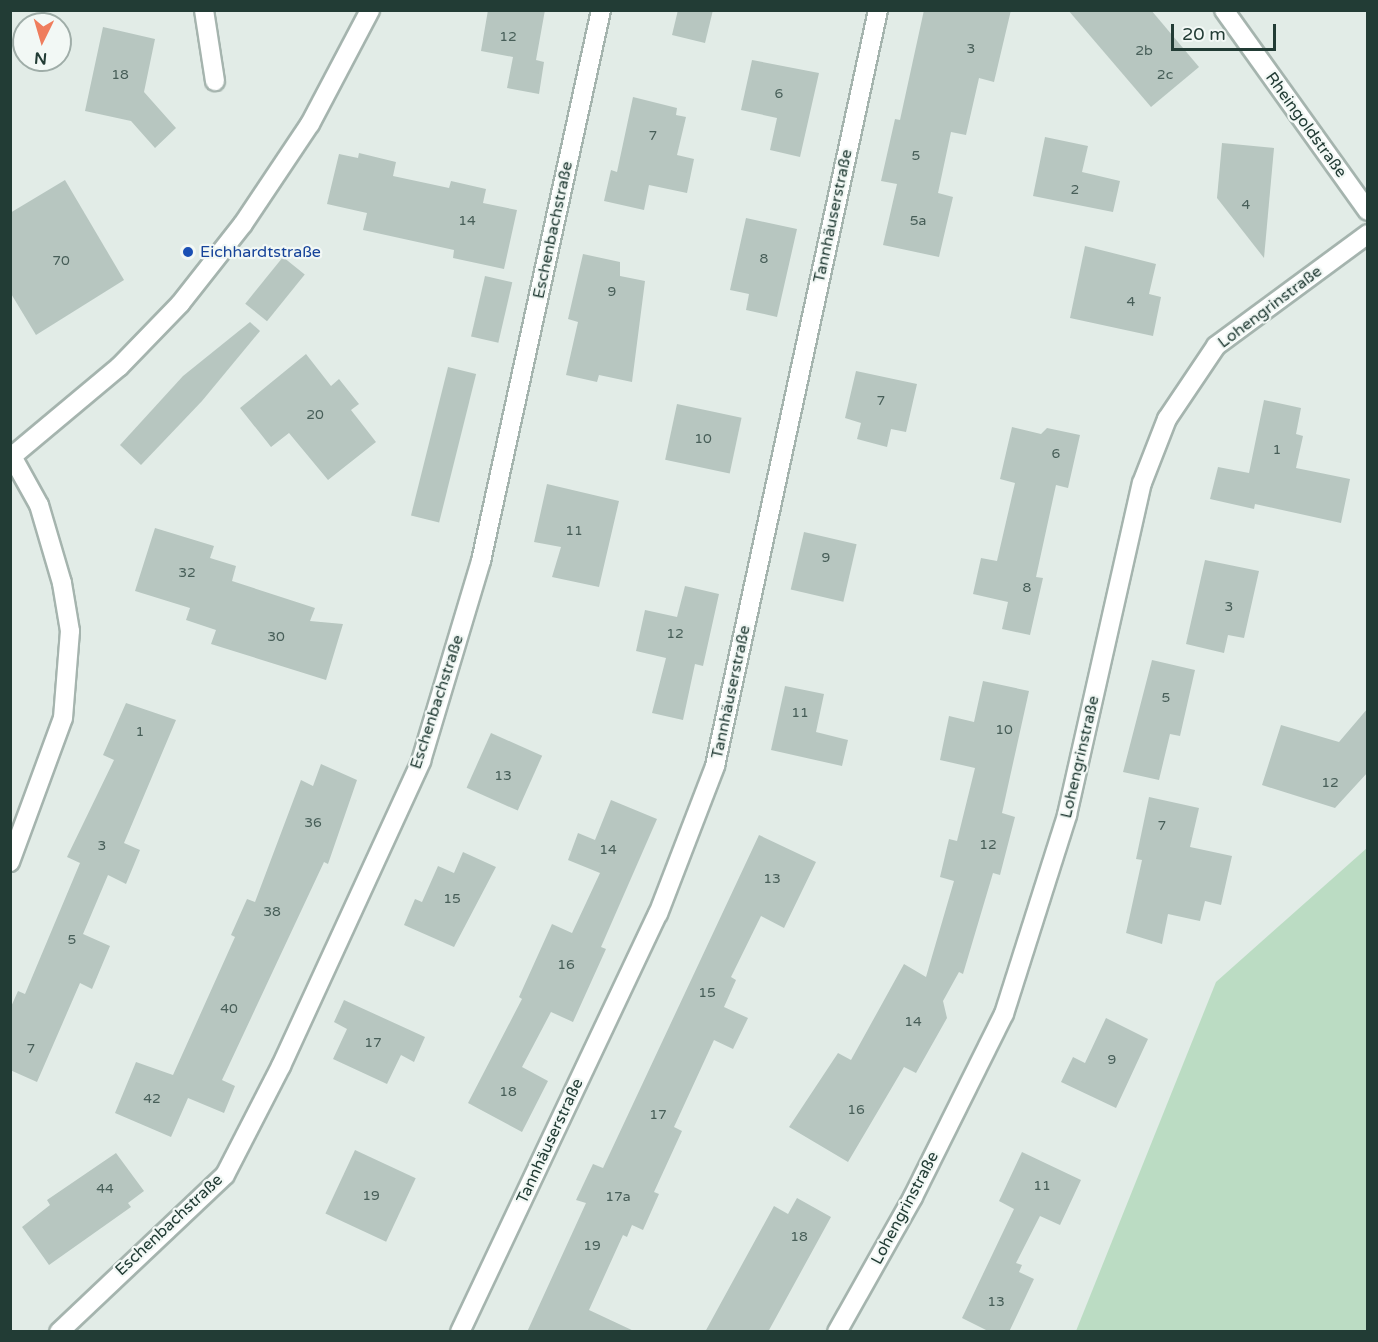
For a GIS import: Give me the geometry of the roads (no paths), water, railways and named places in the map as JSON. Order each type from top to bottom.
[{"type":"street","points":[[204,10],[215,81]]},
{"type":"street","points":[[10,862],[63,718],[70,631],[62,583],[39,505],[12,458],[119,366],[180,304],[243,224],[310,124],[370,10]]},
{"type":"street","name":"Eschenbachstraße","points":[[59,1332],[225,1175],[281,1066],[421,760],[481,561],[601,10]]},
{"type":"street","name":"Tannhäuserstraße","points":[[460,1332],[658,914],[715,766],[878,10]]},
{"type":"street","name":"Rheingoldstraße","points":[[1224,10],[1368,211]]},
{"type":"street","name":"Lohengrinstraße","points":[[837,1332],[913,1197],[1004,1014],[1067,815],[1142,483],[1167,419],[1216,346],[1368,234]]},
{"type":"place","name":"Eichhardtstraße","points":[[188,252]]}]
